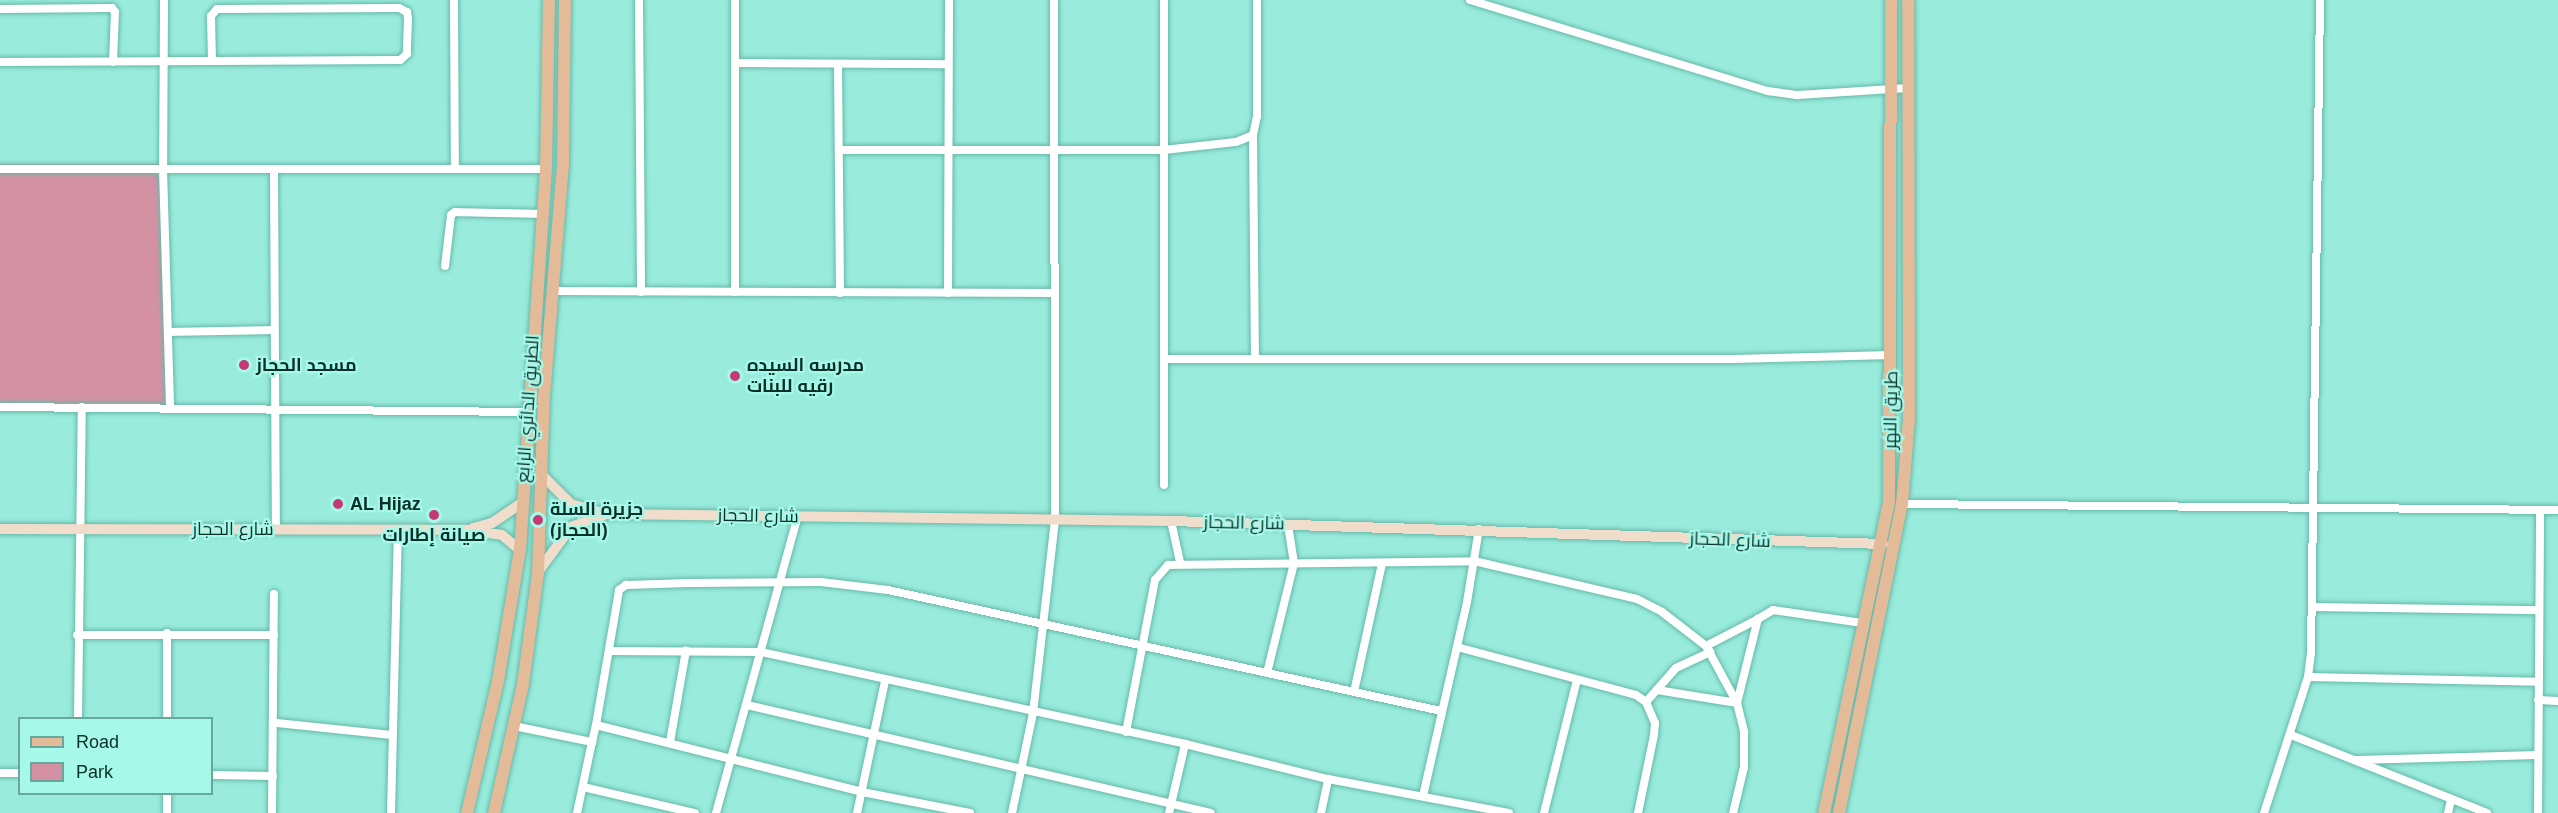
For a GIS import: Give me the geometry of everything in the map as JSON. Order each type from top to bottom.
[{"type":"main road","name":"الطريق الدائري الرابع","points":[[467,813],[502,662],[520,550],[520,504],[529,412],[546,169],[549,0]]},
{"type":"main road","name":"الطريق الدائري الرابع","points":[[494,813],[532,632],[538,573],[544,396],[563,164],[565,0]]},
{"type":"main road","name":"طريق النهر","points":[[1824,813],[1862,622],[1883,544],[1889,502],[1892,355],[1892,0]]},
{"type":"main road","name":"طريق النهر","points":[[1839,813],[1902,504],[1909,419],[1908,0]]},
{"type":"main road","name":"شارع الحجاز","points":[[543,476],[571,504],[604,514],[1171,521],[1479,529],[1883,544]]},
{"type":"main road","name":"شارع الحجاز","points":[[466,530],[492,522],[520,504]]},
{"type":"main road","name":"شارع الحجاز","points":[[538,573],[571,527],[604,514]]},
{"type":"main road","name":"شارع الحجاز","points":[[0,529],[466,530],[502,534],[520,550]]},
{"type":"street","points":[[164,0],[163,169],[170,332],[170,408]]},
{"type":"street","points":[[454,0],[455,169]]},
{"type":"street","points":[[639,0],[641,292]]},
{"type":"street","points":[[735,0],[735,292]]},
{"type":"street","points":[[948,293],[949,0]]},
{"type":"street","points":[[1012,813],[1033,712],[1055,519],[1054,0]]},
{"type":"street","points":[[1164,0],[1164,484]]},
{"type":"street","points":[[1255,358],[1253,135],[1257,107],[1257,0]]},
{"type":"street","points":[[1470,0],[1768,91],[1798,95],[1908,88]]},
{"type":"street","points":[[2264,813],[2308,677],[2314,607],[2313,509],[2320,0]]},
{"type":"street","points":[[0,9],[112,8],[113,62]]},
{"type":"street","points":[[0,62],[212,62],[400,60],[407,54],[408,15],[399,8],[217,9],[211,16],[212,62]]},
{"type":"street","points":[[735,63],[948,64]]},
{"type":"street","points":[[838,64],[840,293]]},
{"type":"street","points":[[840,150],[1056,148],[1164,150],[1236,142],[1253,135]]},
{"type":"street","points":[[0,169],[546,169]]},
{"type":"street","points":[[274,169],[273,409],[276,529]]},
{"type":"street","points":[[445,266],[451,215],[455,212],[542,214]]},
{"type":"street","points":[[553,291],[1054,293]]},
{"type":"street","points":[[170,332],[274,330]]},
{"type":"street","points":[[1165,359],[1732,359],[1892,355]]},
{"type":"street","points":[[0,407],[529,412]]},
{"type":"street","points":[[78,717],[77,635],[82,529],[82,407]]},
{"type":"street","points":[[1902,504],[2558,510]]},
{"type":"street","points":[[2538,813],[2540,510]]},
{"type":"street","points":[[716,813],[798,516]]},
{"type":"street","points":[[1171,521],[1180,562]]},
{"type":"street","points":[[1267,673],[1294,563],[1288,524]]},
{"type":"street","points":[[391,813],[398,529]]},
{"type":"street","points":[[1423,796],[1457,646],[1479,529]]},
{"type":"street","points":[[1126,732],[1141,646],[1158,573],[1180,562],[1382,564],[1474,561],[1637,599],[1662,612],[1708,649],[1737,703],[1745,752],[1733,813]]},
{"type":"street","points":[[1354,692],[1382,564]]},
{"type":"street","points":[[577,813],[596,725],[619,590],[626,585],[852,584],[1044,623],[1442,711]]},
{"type":"street","points":[[272,813],[276,723],[274,594]]},
{"type":"street","points":[[2314,607],[2539,610]]},
{"type":"street","points":[[1646,702],[1683,664],[1758,619],[1779,610],[1862,622]]},
{"type":"street","points":[[1737,703],[1758,619]]},
{"type":"street","points":[[77,635],[167,633],[273,635]]},
{"type":"street","points":[[167,633],[167,717]]},
{"type":"street","points":[[1457,646],[1636,695],[1646,702],[1655,723],[1638,813]]},
{"type":"street","points":[[670,742],[686,650]]},
{"type":"street","points":[[609,651],[761,652],[885,681],[1185,744],[1328,779],[1509,813]]},
{"type":"street","points":[[2308,677],[2538,682]]},
{"type":"street","points":[[1544,813],[1577,680]]},
{"type":"street","points":[[857,813],[885,681]]},
{"type":"street","points":[[1657,690],[1737,703]]},
{"type":"street","points":[[2538,700],[2558,701]]},
{"type":"street","points":[[747,705],[1022,771],[1211,813]]},
{"type":"street","points":[[276,723],[392,735]]},
{"type":"street","points":[[596,725],[862,792],[970,813]]},
{"type":"street","points":[[514,726],[592,742]]},
{"type":"street","points":[[2291,735],[2487,813]]},
{"type":"street","points":[[1169,813],[1185,744]]},
{"type":"street","points":[[2353,760],[2538,755]]},
{"type":"street","points":[[0,773],[18,772]]},
{"type":"street","points":[[213,775],[273,776]]},
{"type":"street","points":[[1321,813],[1328,779]]},
{"type":"street","points":[[583,787],[695,813]]},
{"type":"street","points":[[167,795],[167,813]]},
{"type":"street","points":[[2448,813],[2451,800]]},
{"type":"green space","points":[[0,164],[167,164],[167,405],[0,405]]},
{"type":"place","name":"مسجد الحجاز","points":[[244,365]]},
{"type":"place","name":"مدرسه السيده رقيه للبنات","points":[[735,376]]},
{"type":"place","name":"AL Hijaz","points":[[338,504]]},
{"type":"place","name":"صيانة إطارات","points":[[434,515]]},
{"type":"place","name":"جزيرة السلة (الحجاز)","points":[[538,520]]}]
